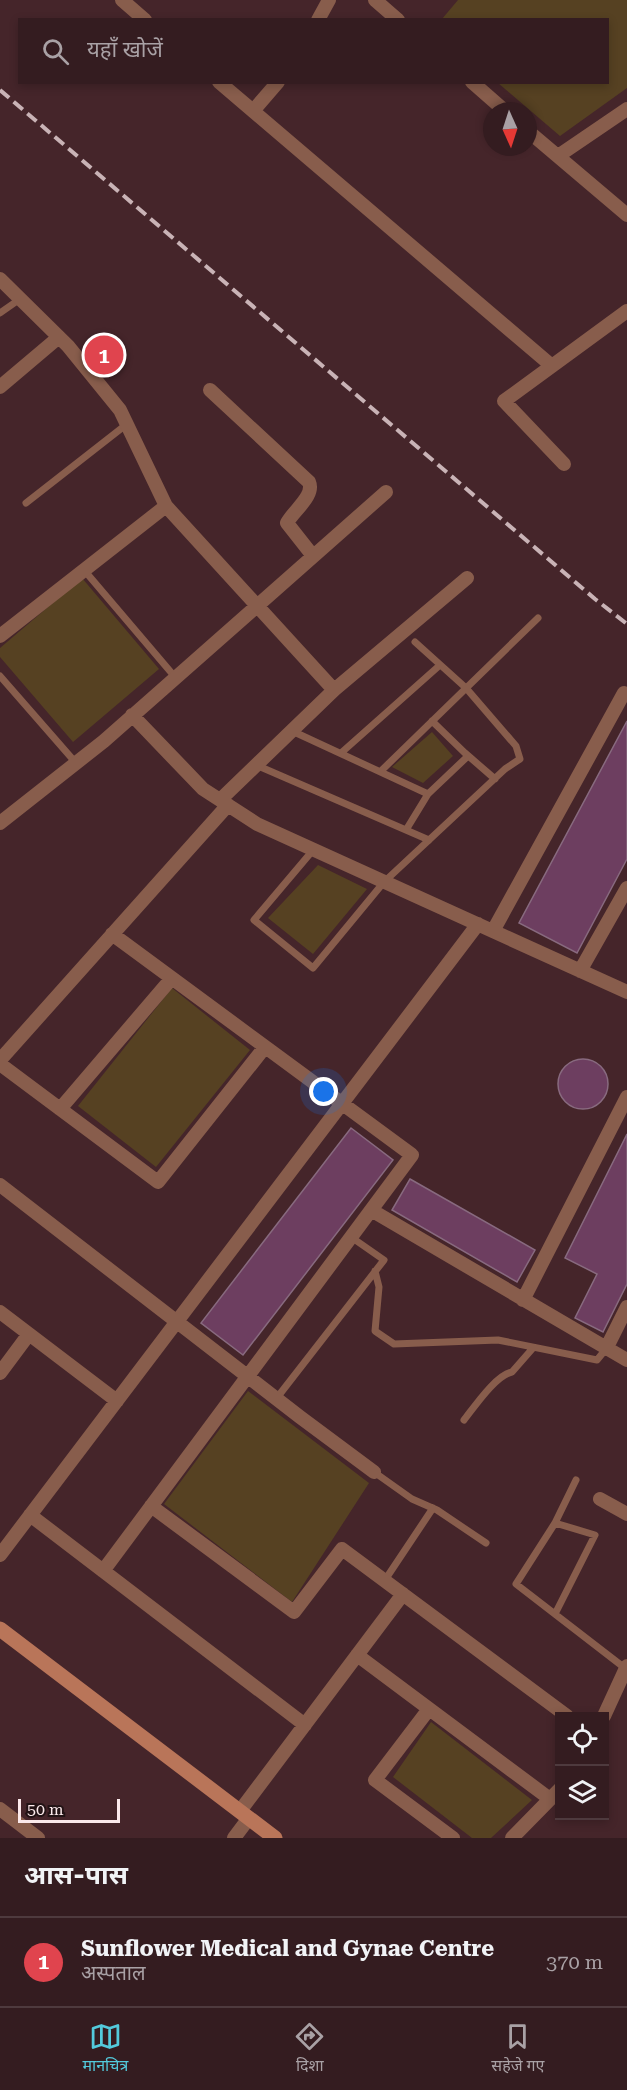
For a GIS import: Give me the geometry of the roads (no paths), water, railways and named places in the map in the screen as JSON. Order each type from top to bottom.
[{"type":"main road","points":[[0,1629],[275,1838]]},
{"type":"street","points":[[122,0],[141,10]]},
{"type":"street","points":[[319,18],[329,0]]},
{"type":"street","points":[[375,0],[396,18]]},
{"type":"street","points":[[221,84],[552,366]]},
{"type":"street","points":[[253,111],[276,84]]},
{"type":"street","points":[[474,84],[495,102]]},
{"type":"street","points":[[558,156],[627,110]]},
{"type":"street","points":[[537,138],[627,215]]},
{"type":"street","points":[[0,279],[59,337],[120,410],[166,506],[334,690]]},
{"type":"street","points":[[564,464],[504,401],[627,311]]},
{"type":"street","points":[[0,387],[59,337]]},
{"type":"street","points":[[210,390],[309,482],[310,492],[287,523],[313,556]]},
{"type":"street","points":[[0,823],[132,715],[386,492]]},
{"type":"street","points":[[0,636],[166,506]]},
{"type":"street","points":[[265,1047],[158,1182],[0,1062],[256,765],[334,690],[466,578]]},
{"type":"street","points":[[493,931],[624,693]]},
{"type":"street","points":[[132,715],[203,789],[257,824],[627,992]]},
{"type":"street","points":[[580,971],[627,888]]},
{"type":"street","points":[[0,1555],[478,924]]},
{"type":"street","points":[[103,1571],[412,1155],[112,934]]},
{"type":"street","points":[[60,1109],[172,978]]},
{"type":"street","points":[[523,1300],[627,1097]]},
{"type":"street","points":[[0,1185],[247,1377],[374,1472]]},
{"type":"street","points":[[371,1210],[627,1360]]},
{"type":"street","points":[[606,1349],[627,1307]]},
{"type":"street","points":[[0,1312],[117,1401]]},
{"type":"street","points":[[0,1373],[29,1334]]},
{"type":"street","points":[[600,1499],[627,1514]]},
{"type":"street","points":[[152,1506],[294,1612],[342,1549],[562,1712]]},
{"type":"street","points":[[30,1515],[305,1725]]},
{"type":"street","points":[[234,1838],[244,1814],[305,1725],[403,1594]]},
{"type":"street","points":[[357,1655],[429,1709],[555,1794],[512,1838]]},
{"type":"street","points":[[606,1712],[626,1667]]},
{"type":"street","points":[[429,1709],[375,1780],[453,1838]]},
{"type":"street","points":[[0,1809],[38,1838]]},
{"type":"lane","points":[[0,313],[20,299]]},
{"type":"lane","points":[[26,503],[127,424]]},
{"type":"lane","points":[[84,570],[175,677]]},
{"type":"lane","points":[[381,771],[538,618]]},
{"type":"lane","points":[[314,849],[254,920],[313,968],[384,882],[495,779],[520,759],[516,746],[466,688],[415,642]]},
{"type":"lane","points":[[341,753],[441,665]]},
{"type":"lane","points":[[0,676],[76,763]]},
{"type":"lane","points":[[432,721],[463,752],[495,779]]},
{"type":"lane","points":[[292,731],[428,794]]},
{"type":"lane","points":[[406,830],[428,794],[468,756],[463,752]]},
{"type":"lane","points":[[256,765],[429,840]]},
{"type":"lane","points":[[276,1399],[384,1260],[351,1237]]},
{"type":"lane","points":[[375,1271],[379,1287],[375,1331],[394,1344],[498,1340],[597,1360],[606,1349]]},
{"type":"lane","points":[[464,1420],[487,1391],[506,1373],[512,1372],[533,1348]]},
{"type":"lane","points":[[374,1472],[486,1543]]},
{"type":"lane","points":[[576,1480],[555,1523],[516,1584],[626,1667]]},
{"type":"lane","points":[[385,1580],[433,1508]]},
{"type":"lane","points":[[555,1523],[595,1535],[555,1614]]},
{"type":"railway","points":[[0,90],[627,624]]},
{"type":"place","name":"Sunflower Medical and Gynae Centre","points":[[104,355]]}]
